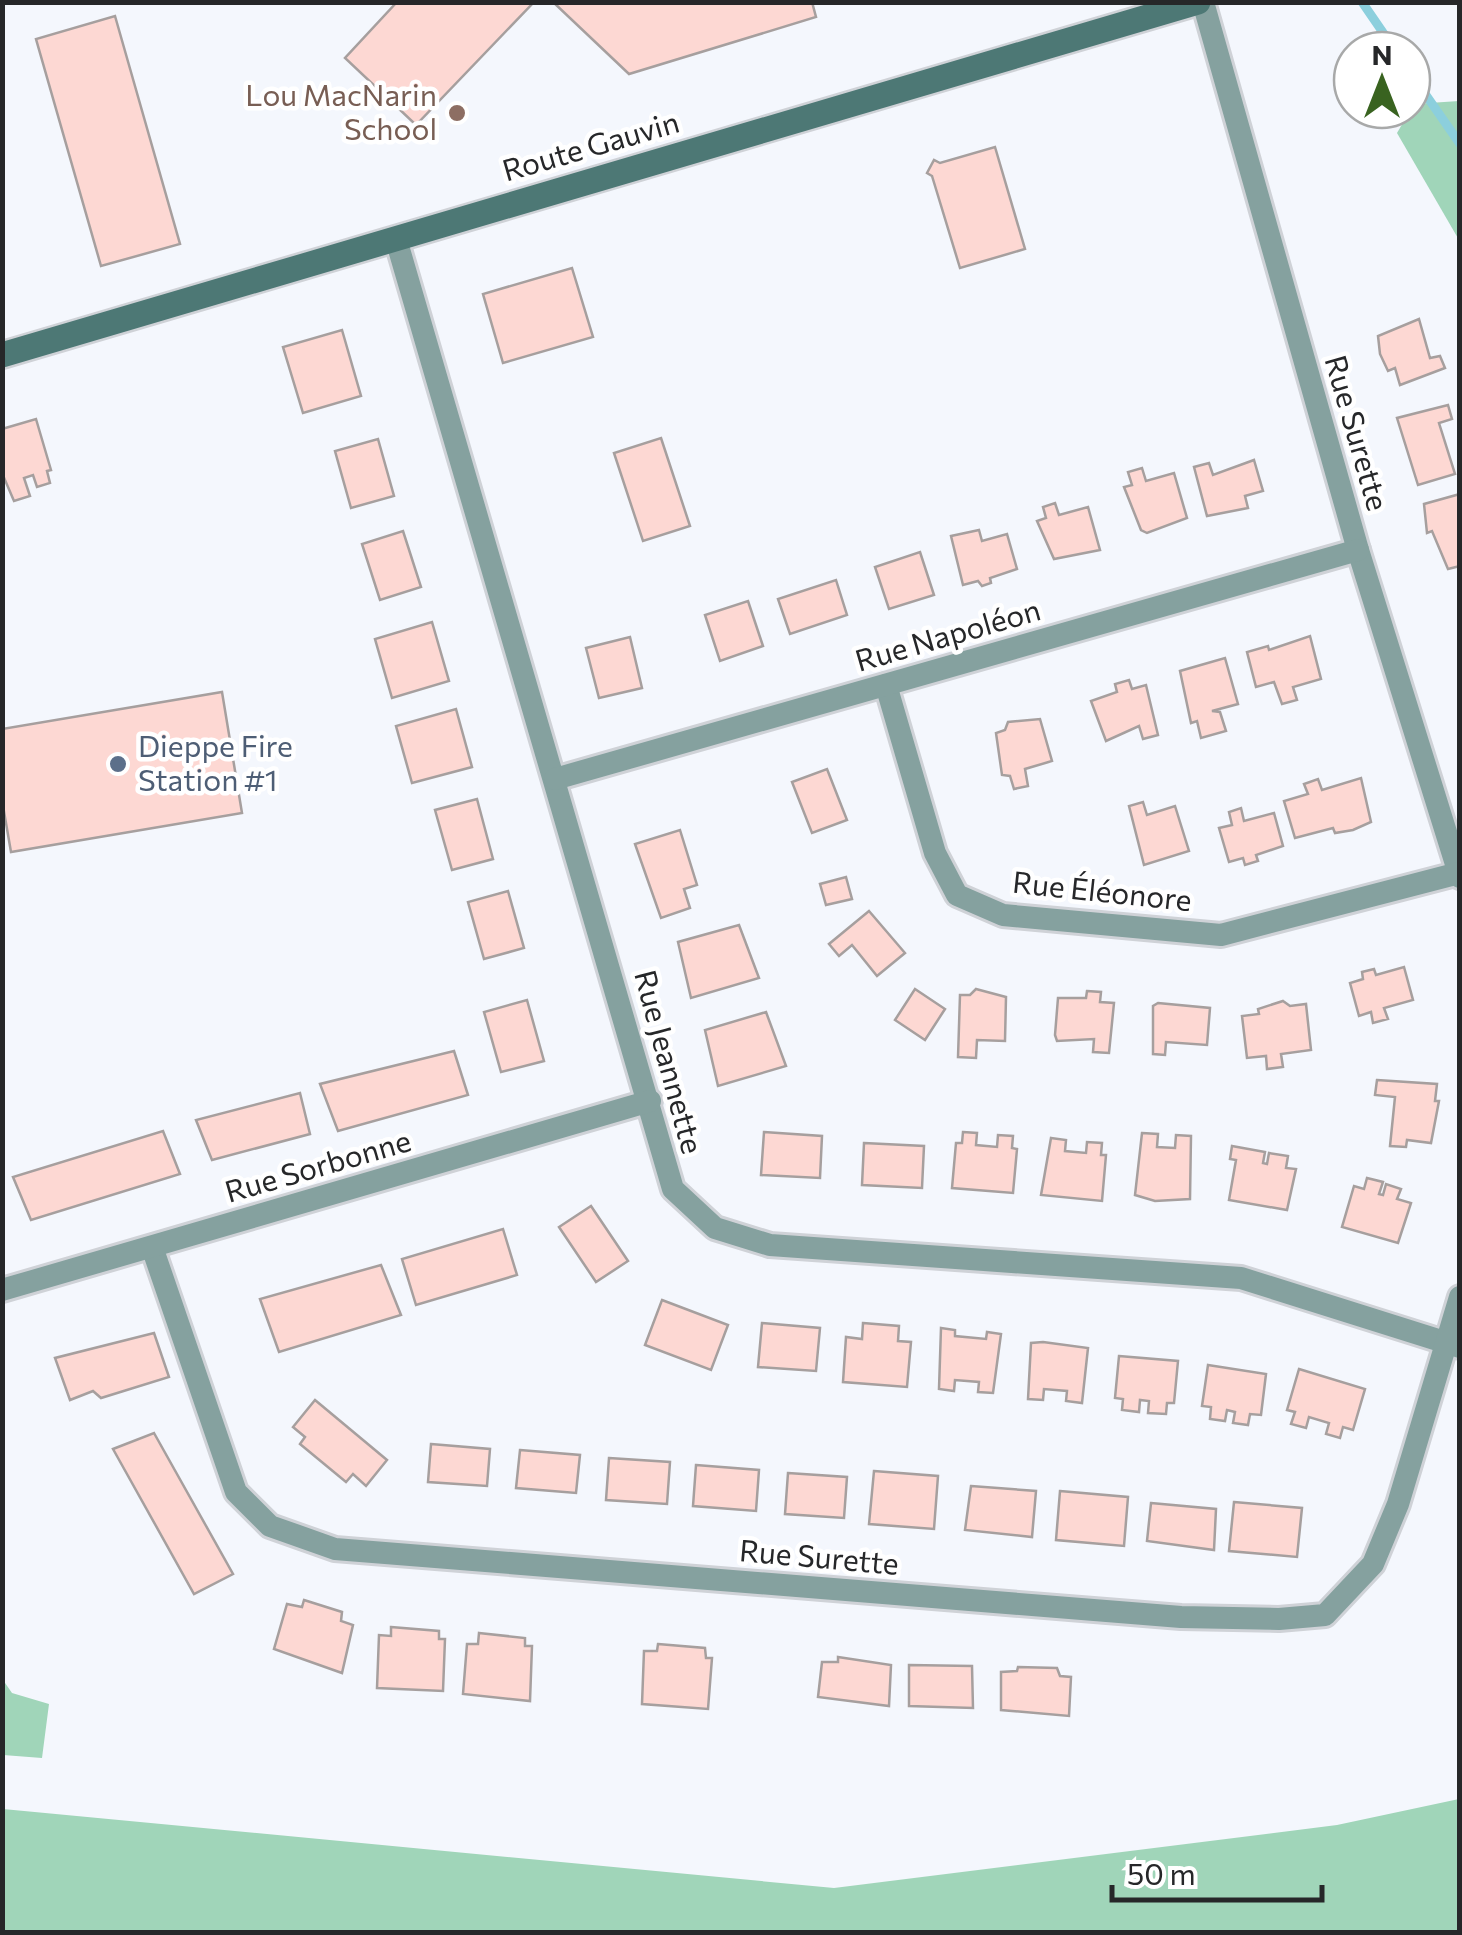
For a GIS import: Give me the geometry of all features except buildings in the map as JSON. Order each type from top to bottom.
[{"type":"street","name":"Route Gauvin","points":[[2,354],[1200,2]]},
{"type":"street","name":"Rue Surette","points":[[1200,2],[1358,550],[1459,875]]},
{"type":"street","name":"Rue Jeannette","points":[[396,238],[673,1190],[715,1228],[770,1245],[1241,1278],[1453,1344]]},
{"type":"street","name":"Rue Napoléon","points":[[555,779],[1358,550]]},
{"type":"street","name":"Rue Éléonore","points":[[886,685],[935,854],[957,895],[1003,915],[1221,935],[1459,875]]},
{"type":"street","name":"Rue Sorbonne","points":[[2,1290],[650,1101]]},
{"type":"street","name":"Rue Surette","points":[[152,1247],[236,1492],[270,1526],[335,1549],[1182,1616],[1279,1619],[1325,1615],[1373,1564],[1453,1344],[1460,1298]]},
{"type":"green space","points":[[1460,101],[1459,240],[1397,133],[1432,130],[1432,103]]},
{"type":"green space","points":[[3,1680],[12,1693],[49,1704],[42,1758],[3,1755]]},
{"type":"green space","points":[[1459,1799],[1459,1932],[3,1932],[3,1809],[834,1888],[1337,1825]]},
{"type":"waterway","points":[[1362,2],[1381,30]]},
{"type":"waterway","points":[[1432,104],[1460,144]]},
{"type":"place","name":"Lou MacNarin School","points":[[457,113]]},
{"type":"place","name":"Dieppe Fire Station #1","points":[[118,764]]}]
